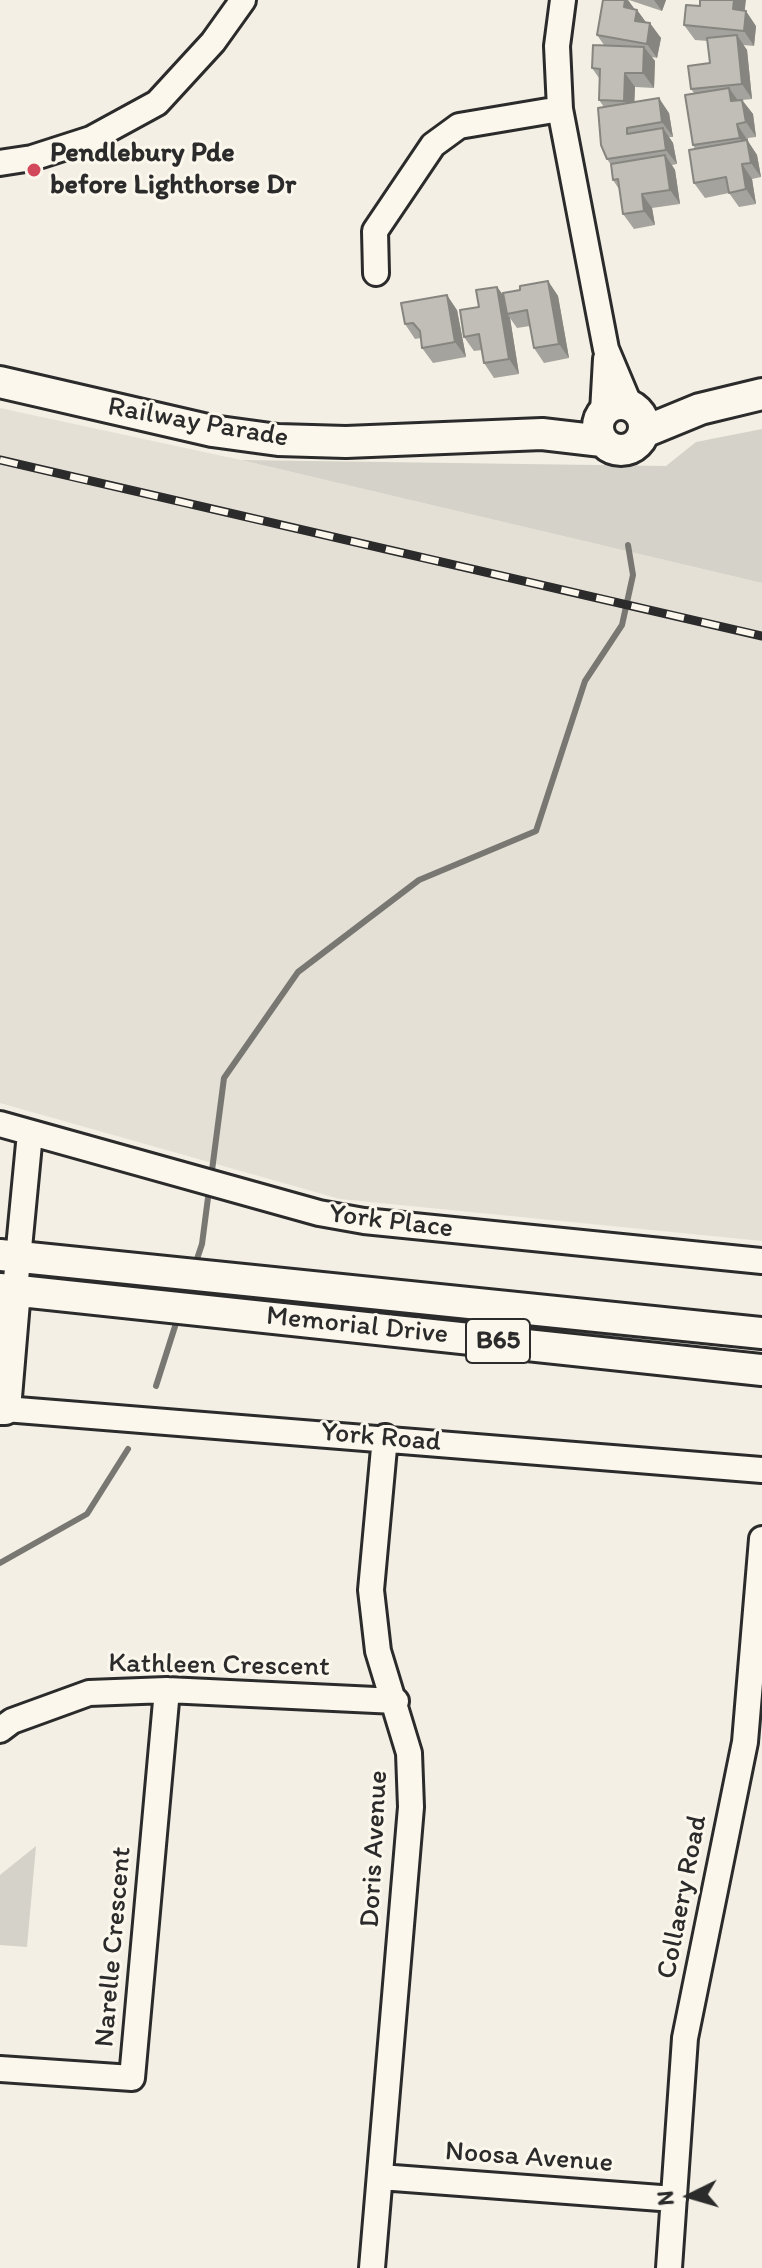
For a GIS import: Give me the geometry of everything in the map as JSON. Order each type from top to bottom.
[{"type":"main road","name":"Railway Parade","points":[[0,382],[212,431],[278,440],[346,442],[542,434],[700,409],[762,394]]},
{"type":"main road","name":"Memorial Drive","points":[[9,1255],[762,1333]]},
{"type":"main road","name":"Memorial Drive","points":[[8,1289],[762,1370]]},
{"type":"main road","points":[[3,1409],[8,1289]]},
{"type":"street","points":[[0,163],[32,158],[91,139],[157,103],[213,42],[243,0]]},
{"type":"street","points":[[563,0],[557,46],[560,109],[620,420]]},
{"type":"street","points":[[376,273],[375,231],[433,145],[459,126],[560,109]]},
{"type":"street","name":"York Place","points":[[0,1124],[175,1174],[364,1221],[762,1261]]},
{"type":"street","points":[[8,1289],[9,1255],[30,1133]]},
{"type":"street","name":"York Road","points":[[3,1409],[385,1437],[762,1470]]},
{"type":"street","name":"Doris Avenue","points":[[372,2268],[411,1807],[409,1753],[396,1701],[378,1651],[371,1590],[385,1437]]},
{"type":"street","name":"Collaery Road","points":[[669,2268],[685,2038],[753,1743],[762,1539]]},
{"type":"street","name":"Kathleen Crescent","points":[[0,1730],[12,1721],[89,1693],[167,1690],[396,1701]]},
{"type":"street","name":"Narelle Crescent","points":[[0,2069],[132,2078],[167,1690]]},
{"type":"street","name":"Noosa Avenue","points":[[380,2177],[674,2199]]},
{"type":"shaded area","points":[[0,408],[241,460],[762,583],[762,1241],[340,1199],[0,1103]]},
{"type":"shaded area","points":[[762,429],[762,583],[241,460],[666,466],[696,442]]},
{"type":"shaded area","points":[[36,1846],[27,1947],[0,1945],[0,1875]]},
{"type":"building","points":[[603,0],[625,0],[624,7],[637,10],[635,21],[650,23],[647,44],[597,35]]},
{"type":"building","points":[[700,0],[734,0],[733,9],[746,11],[744,31],[684,25],[686,5],[700,6]]},
{"type":"building","points":[[737,35],[742,84],[691,89],[688,66],[710,63],[707,38]]},
{"type":"building","points":[[593,45],[644,47],[643,73],[625,73],[624,101],[599,100],[600,69],[592,68]]},
{"type":"building","points":[[729,88],[731,101],[742,100],[746,122],[737,124],[740,138],[693,145],[685,95]]},
{"type":"building","points":[[659,98],[662,122],[627,128],[627,134],[663,128],[666,150],[607,159],[601,145],[598,108]]},
{"type":"building","points":[[747,140],[751,163],[742,164],[746,189],[729,193],[726,177],[694,183],[689,150]]},
{"type":"building","points":[[665,155],[670,190],[642,194],[644,211],[623,214],[618,179],[613,180],[611,164]]},
{"type":"building","points":[[548,281],[559,344],[534,348],[527,310],[507,314],[503,293]]},
{"type":"building","points":[[497,287],[509,359],[484,363],[479,334],[464,337],[460,310],[479,307],[476,290]]},
{"type":"building","points":[[447,295],[455,342],[422,348],[420,331],[413,323],[405,324],[401,303]]},
{"type":"waterway","points":[[211,1178],[224,1078],[298,972],[419,880],[536,831],[585,681],[622,625],[633,575],[628,545]]},
{"type":"waterway","points":[[195,1265],[202,1244],[209,1190]]},
{"type":"waterway","points":[[156,1386],[178,1317]]},
{"type":"waterway","points":[[0,1563],[87,1514],[128,1449]]},
{"type":"railway","points":[[0,460],[762,636]]},
{"type":"place","name":"Pendlebury Pde before Lighthorse Dr","points":[[34,170]]}]
